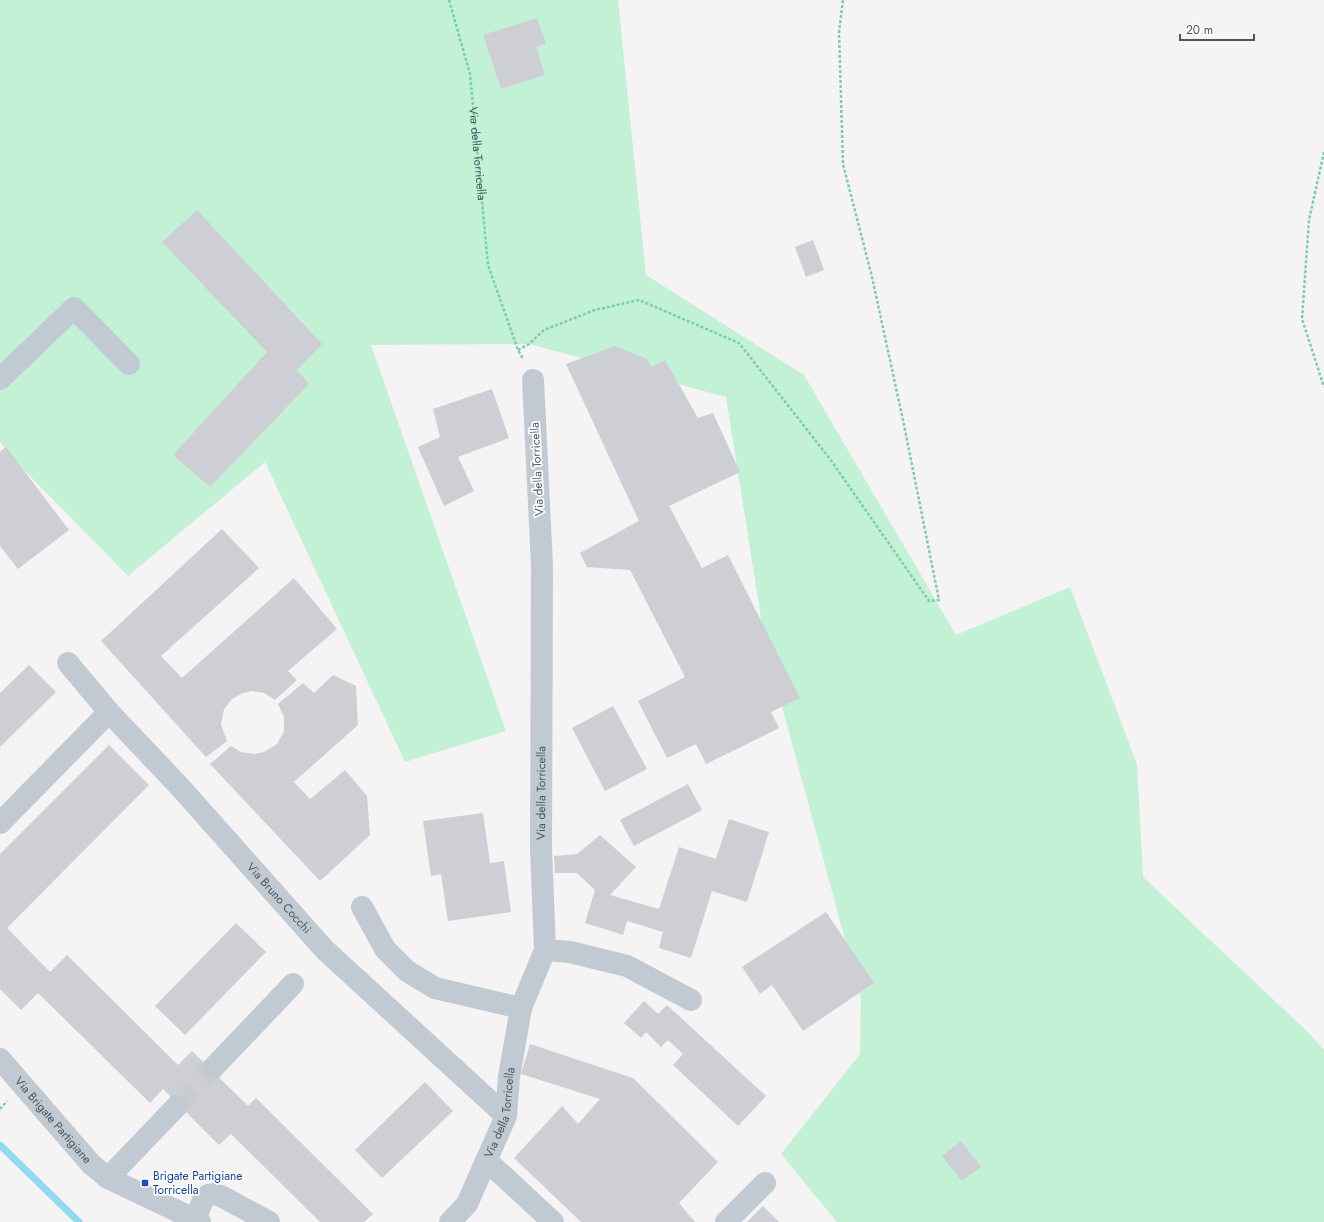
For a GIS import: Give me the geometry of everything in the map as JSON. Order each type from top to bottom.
[{"type":"street","points":[[0,379],[74,308],[129,364]]},
{"type":"street","name":"Via della Torricella","points":[[450,1222],[467,1204],[506,1116],[509,1077],[521,1008],[545,950],[541,848],[542,566],[533,380]]},
{"type":"street","name":"Via Bruno Cocchi","points":[[68,663],[109,712],[180,787],[325,950],[506,1116]]},
{"type":"street","points":[[0,823],[109,712]]},
{"type":"street","points":[[362,906],[384,948],[407,971],[435,988],[521,1008]]},
{"type":"street","points":[[545,950],[570,952],[627,966],[691,1000]]},
{"type":"street","points":[[213,1068],[293,984]]},
{"type":"street","name":"Via Brigate Partigiane","points":[[0,1059],[91,1164],[108,1178],[198,1221]]},
{"type":"street","points":[[108,1178],[177,1106]]},
{"type":"street","points":[[486,1160],[553,1222]]},
{"type":"street","points":[[726,1222],[765,1183]]},
{"type":"street","points":[[198,1221],[204,1198],[208,1195],[214,1194],[221,1196],[269,1222]]},
{"type":"path","name":"Via della Torricella","points":[[449,0],[470,74],[488,265],[518,350],[533,380]]},
{"type":"path","points":[[518,350],[529,344],[544,330],[595,310],[639,300],[739,343],[830,459],[929,601],[939,600],[903,420],[873,285],[843,164],[839,32],[843,0]]},
{"type":"path","points":[[1324,152],[1309,220],[1302,319],[1324,386]]},
{"type":"path","points":[[0,1108],[5,1103]]},
{"type":"green space","points":[[0,0],[618,0],[646,275],[804,375],[956,635],[1070,587],[1137,764],[1143,877],[1310,1034],[1324,1050],[1324,1222],[837,1222],[781,1154],[860,1054],[861,999],[765,643],[726,397],[529,344],[371,345],[506,731],[405,762],[265,462],[128,576],[17,463],[0,442]]},
{"type":"building","points":[[537,18],[546,44],[536,47],[545,75],[501,89],[483,35]]},
{"type":"building","points":[[197,210],[322,344],[297,370],[309,384],[210,487],[173,455],[267,352],[162,242]]},
{"type":"building","points":[[813,240],[824,270],[806,277],[795,247]]},
{"type":"building","points":[[615,346],[647,359],[652,367],[665,360],[698,418],[713,413],[740,472],[669,506],[702,568],[728,555],[800,698],[771,712],[779,728],[706,764],[696,744],[667,758],[638,701],[685,677],[630,570],[587,567],[580,553],[639,521],[566,364]]},
{"type":"building","points":[[492,389],[509,438],[458,457],[474,491],[444,506],[418,447],[440,437],[433,409]]},
{"type":"building","points":[[6,447],[69,530],[18,569],[0,546],[0,452]]},
{"type":"building","points":[[222,529],[259,568],[161,656],[182,678],[294,578],[337,629],[288,671],[297,680],[275,700],[264,693],[252,691],[243,693],[232,699],[224,709],[221,724],[227,741],[206,757],[101,641]]},
{"type":"building","points":[[29,665],[56,692],[0,747],[0,693]]},
{"type":"building","points":[[333,675],[356,686],[358,725],[294,782],[310,799],[345,770],[367,796],[370,835],[320,881],[210,764],[231,746],[241,752],[255,754],[264,752],[277,744],[284,731],[284,717],[278,704],[303,683],[314,693]]},
{"type":"building","points":[[613,706],[647,769],[605,791],[572,728]]},
{"type":"building","points":[[109,745],[149,785],[7,928],[50,972],[67,955],[178,1065],[192,1051],[248,1106],[256,1098],[373,1214],[364,1222],[320,1222],[231,1134],[219,1145],[163,1089],[150,1103],[38,993],[21,1010],[0,989],[0,854]]},
{"type":"building","points":[[688,784],[702,810],[634,846],[620,820]]},
{"type":"building","points":[[483,813],[490,863],[504,861],[511,912],[448,921],[441,874],[431,876],[423,821]]},
{"type":"building","points":[[729,819],[769,832],[747,902],[712,891],[691,958],[659,948],[663,932],[627,921],[623,935],[585,923],[595,890],[577,873],[555,873],[554,856],[577,854],[600,835],[636,867],[610,895],[659,909],[679,847],[716,859]]},
{"type":"building","points":[[826,912],[874,983],[803,1031],[772,985],[760,994],[742,967]]},
{"type":"building","points":[[236,923],[266,952],[185,1035],[155,1006]]},
{"type":"building","points":[[644,1001],[658,1014],[667,1005],[766,1096],[738,1126],[673,1065],[683,1054],[668,1040],[661,1047],[646,1032],[641,1038],[624,1023]]},
{"type":"building","points":[[530,1044],[633,1078],[718,1162],[679,1203],[695,1222],[581,1222],[514,1158],[562,1106],[578,1124],[600,1099],[521,1074]]},
{"type":"building","points":[[425,1082],[453,1111],[382,1178],[355,1150]]},
{"type":"building","points":[[961,1141],[981,1167],[962,1181],[942,1156]]},
{"type":"building","points":[[763,1206],[779,1222],[747,1222]]},
{"type":"waterway","points":[[0,1145],[79,1222]]},
{"type":"tunnel","points":[[177,1106],[213,1068]]},
{"type":"place","name":"Brigate Partigiane Torricella","points":[[145,1183]]}]
